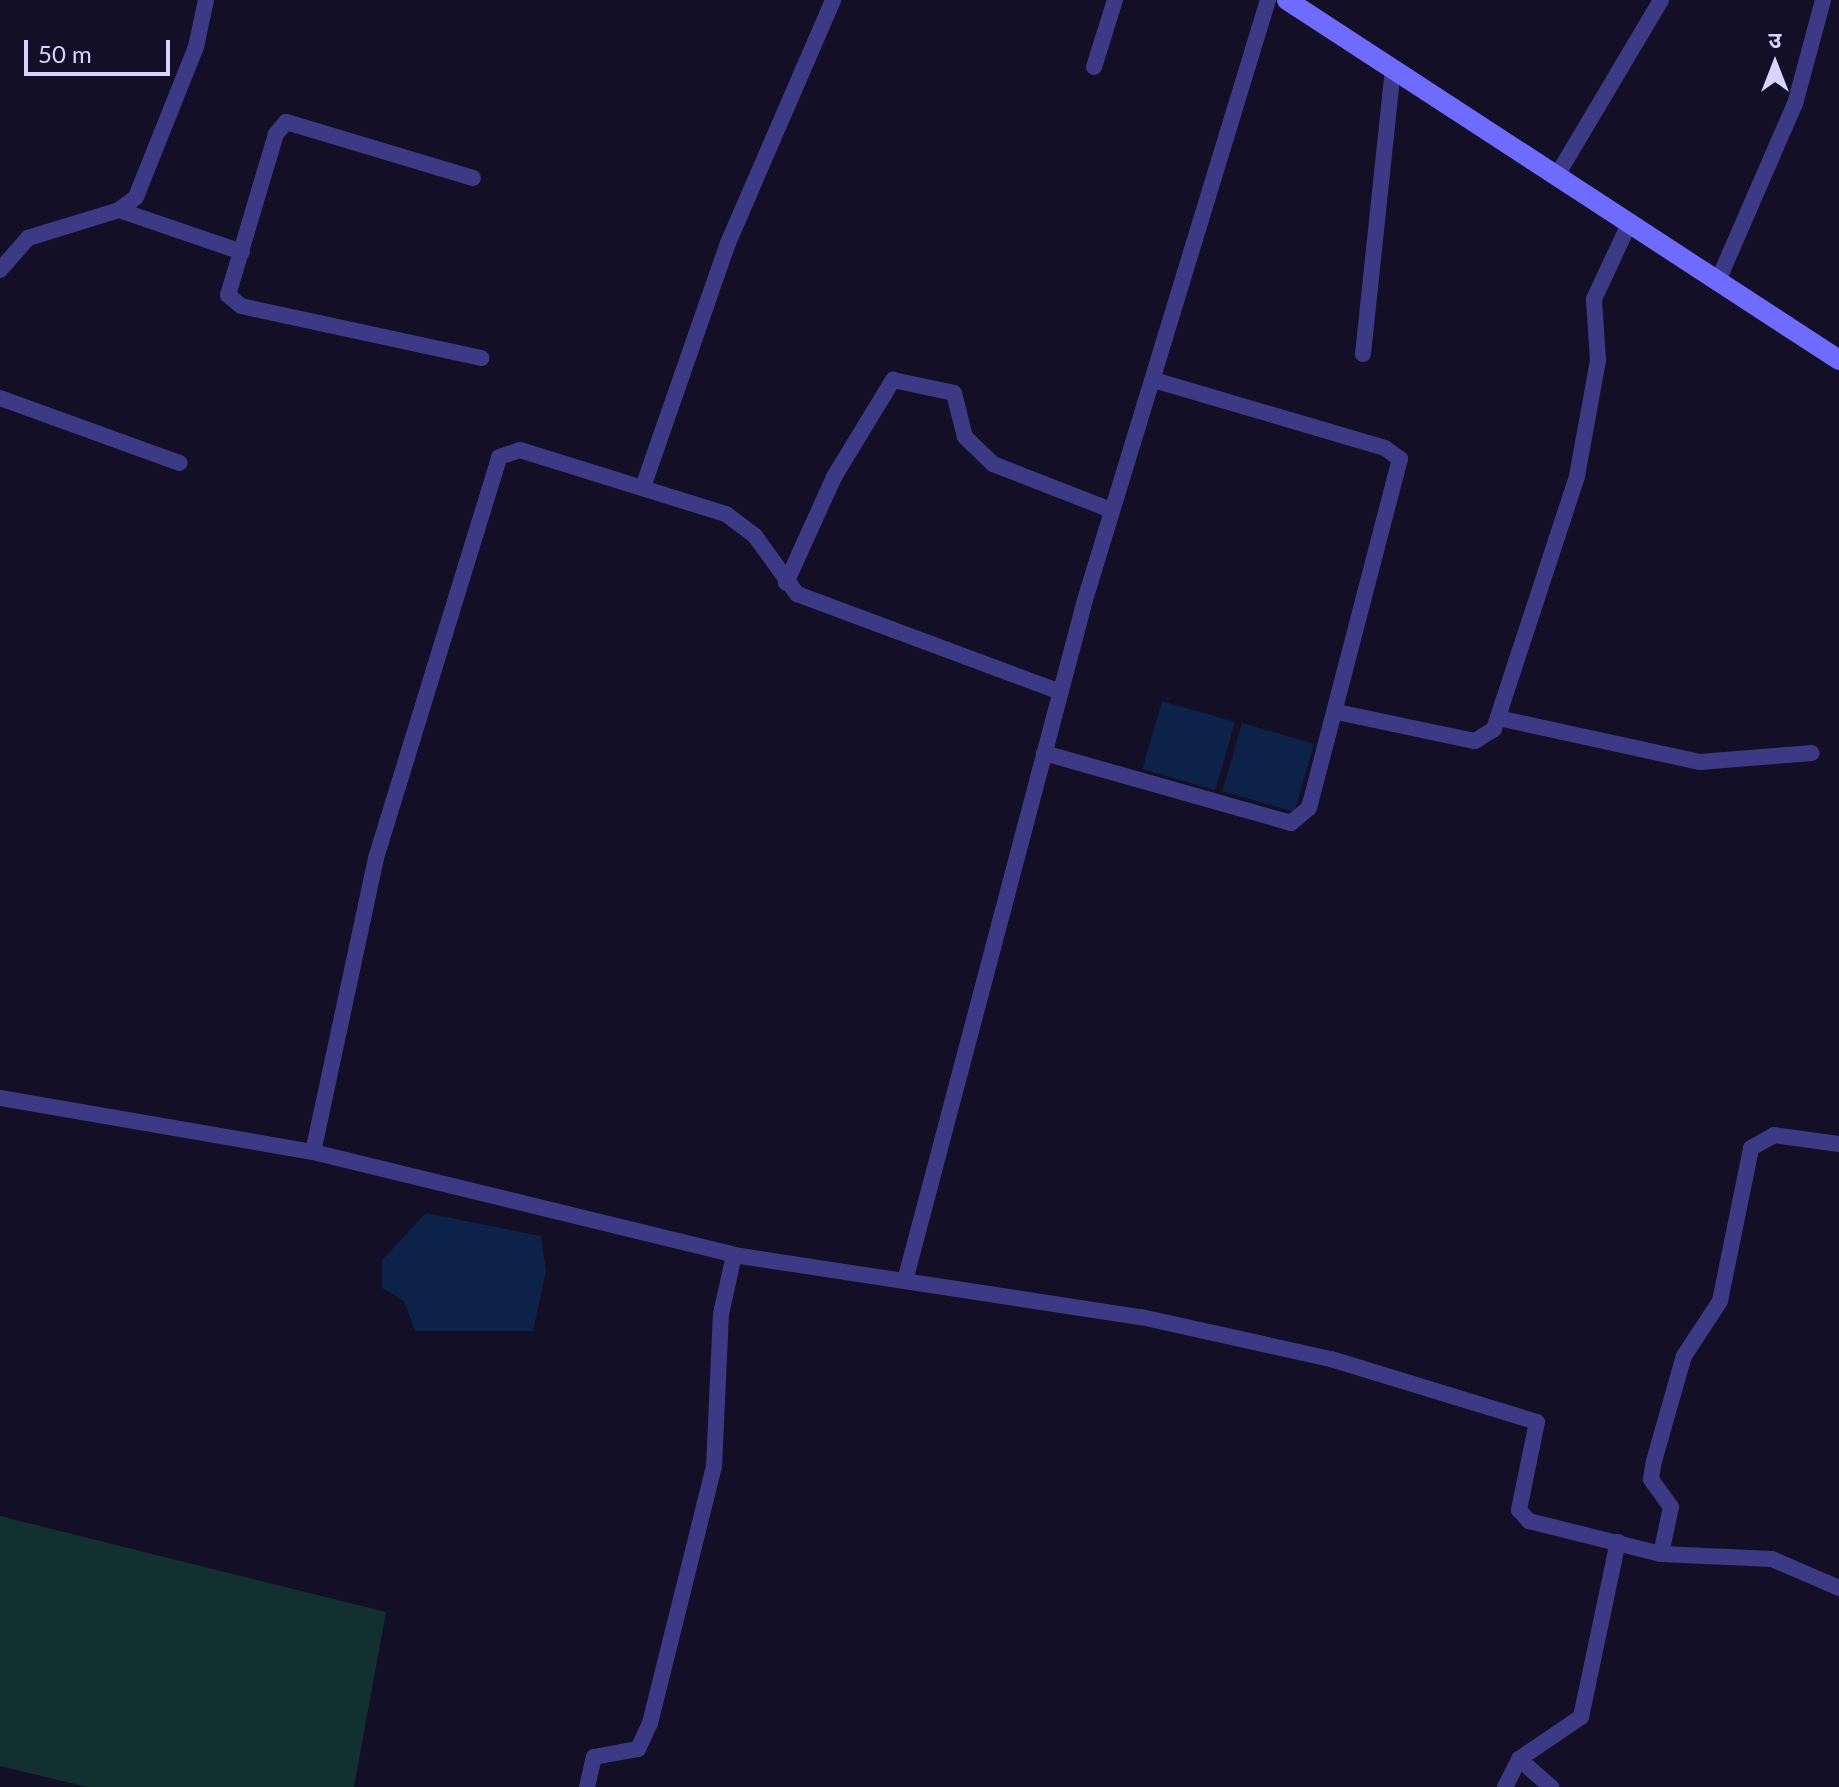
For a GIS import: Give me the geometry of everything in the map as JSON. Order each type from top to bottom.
[{"type":"street","points":[[0,270],[28,238],[119,210],[136,197],[196,47],[206,0]]},
{"type":"street","points":[[643,487],[723,258],[833,0]]},
{"type":"street","points":[[1094,67],[1115,0]]},
{"type":"street","points":[[906,1277],[1111,510],[1154,380],[1268,0]]},
{"type":"street","points":[[1287,0],[1628,226],[1839,360]]},
{"type":"street","points":[[1556,177],[1661,0]]},
{"type":"street","points":[[1717,283],[1795,104],[1823,0]]},
{"type":"street","points":[[1363,354],[1393,69]]},
{"type":"street","points":[[473,178],[286,122],[276,134],[228,295],[241,306],[481,358]]},
{"type":"street","points":[[119,210],[242,252]]},
{"type":"street","points":[[1337,712],[1475,741],[1490,735],[1577,476],[1598,360],[1594,299],[1628,226]]},
{"type":"street","points":[[786,583],[834,477],[893,380],[954,393],[965,437],[993,464],[1111,510]]},
{"type":"street","points":[[1044,753],[1298,823],[1309,808],[1337,712],[1400,459],[1385,448],[1154,380]]},
{"type":"street","points":[[0,398],[180,463]]},
{"type":"street","points":[[313,1152],[376,858],[493,467],[520,450],[643,487],[739,521],[786,583],[828,607],[1060,692]]},
{"type":"street","points":[[1498,718],[1700,762],[1812,753]]},
{"type":"street","points":[[0,1098],[313,1152],[734,1255],[906,1277],[1316,1356],[1526,1417],[1540,1428],[1521,1516],[1661,1554],[1772,1559],[1839,1588]]},
{"type":"street","points":[[1661,1554],[1671,1507],[1651,1479],[1654,1461],[1684,1356],[1720,1301],[1751,1148],[1774,1135],[1839,1144]]},
{"type":"street","points":[[587,1787],[594,1757],[638,1749],[650,1723],[714,1467],[721,1314],[734,1255]]},
{"type":"street","points":[[1505,1787],[1519,1759],[1581,1717],[1618,1542]]},
{"type":"street","points":[[1519,1759],[1551,1787]]},
{"type":"green space","points":[[0,1516],[386,1612],[354,1787],[87,1787],[0,1766]]},
{"type":"water","points":[[1162,701],[1235,722],[1215,790],[1142,769]]},
{"type":"water","points":[[1242,723],[1314,744],[1295,812],[1222,791]]},
{"type":"water","points":[[426,1213],[541,1236],[546,1271],[533,1331],[415,1331],[404,1301],[382,1288],[382,1260]]}]
